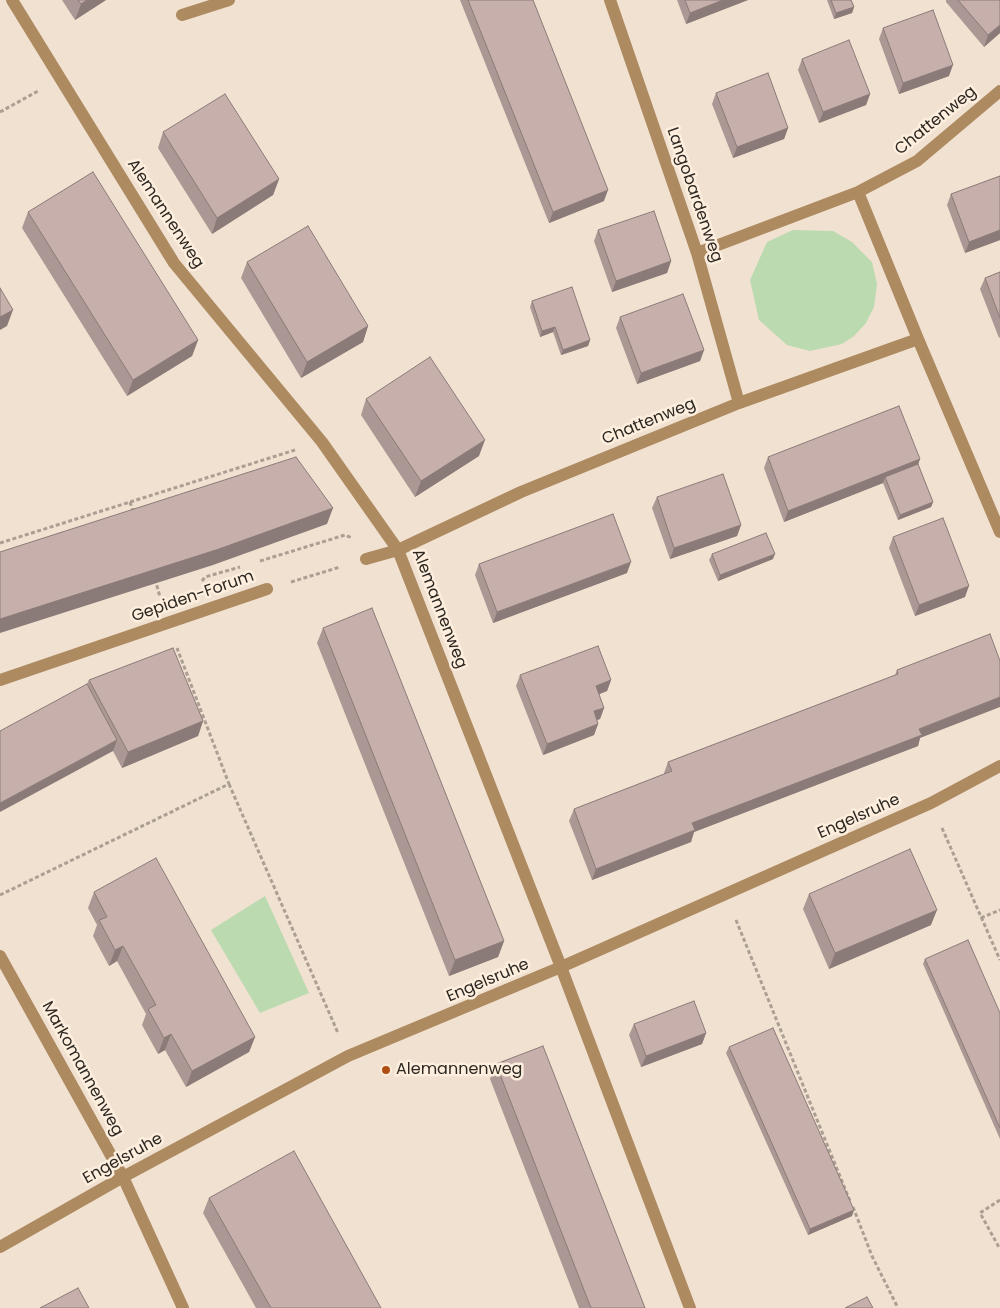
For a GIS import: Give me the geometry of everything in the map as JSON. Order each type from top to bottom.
[{"type":"street","name":"Alemannenweg","points":[[12,0],[174,263],[322,442],[398,550],[562,967],[690,1308]]},
{"type":"street","points":[[182,15],[229,0]]},
{"type":"street","name":"Langobardenweg","points":[[610,0],[697,253],[739,403]]},
{"type":"street","name":"Chattenweg","points":[[697,253],[858,192],[917,161],[1000,91]]},
{"type":"street","points":[[858,192],[918,340],[1000,532]]},
{"type":"street","name":"Chattenweg","points":[[398,550],[521,492],[739,403],[918,340]]},
{"type":"street","points":[[366,559],[398,550]]},
{"type":"street","name":"Gepiden-Forum","points":[[0,680],[266,589]]},
{"type":"street","name":"Engelsruhe","points":[[0,1247],[123,1177],[348,1056],[562,967],[931,803],[1000,766]]},
{"type":"street","name":"Markomannenweg","points":[[0,956],[123,1177],[183,1308]]},
{"type":"path","points":[[0,112],[60,78]]},
{"type":"path","points":[[0,543],[322,442]]},
{"type":"path","points":[[130,502],[136,520]]},
{"type":"path","name":"Gepiden-Forum","points":[[266,589],[366,559]]},
{"type":"path","points":[[154,576],[168,622]]},
{"type":"path","points":[[181,659],[229,784],[348,1056]]},
{"type":"path","points":[[0,895],[229,784]]},
{"type":"path","points":[[931,803],[1000,960]]},
{"type":"path","points":[[726,894],[872,1256],[898,1308]]},
{"type":"path","points":[[981,918],[1000,910]]},
{"type":"path","points":[[1000,1200],[980,1212],[1000,1249]]},
{"type":"green space","points":[[793,230],[833,231],[852,242],[872,262],[877,284],[874,307],[866,323],[854,336],[842,344],[810,351],[787,345],[759,320],[750,280],[767,242]]},
{"type":"green space","points":[[265,896],[309,993],[260,1013],[211,930]]},
{"type":"building","points":[[78,0],[87,0],[81,4]]},
{"type":"building","points":[[468,0],[533,0],[608,190],[553,212]]},
{"type":"building","points":[[685,0],[723,0],[690,13]]},
{"type":"building","points":[[831,0],[851,0],[854,7],[836,13]]},
{"type":"building","points":[[958,0],[1000,0],[1000,25],[988,35]]},
{"type":"building","points":[[933,10],[953,65],[903,83],[883,28]]},
{"type":"building","points":[[849,40],[870,94],[823,112],[802,59]]},
{"type":"building","points":[[768,73],[788,128],[737,147],[716,93]]},
{"type":"building","points":[[225,94],[279,179],[217,218],[163,132]]},
{"type":"building","points":[[93,172],[198,340],[133,380],[28,212]]},
{"type":"building","points":[[1000,176],[1000,230],[969,242],[951,194]]},
{"type":"building","points":[[654,211],[671,261],[616,281],[598,230]]},
{"type":"building","points":[[308,226],[368,326],[307,362],[247,262]]},
{"type":"building","points":[[1000,272],[1000,318],[985,278]]},
{"type":"building","points":[[572,287],[590,340],[563,350],[555,327],[542,331],[532,301]]},
{"type":"building","points":[[0,288],[13,310],[0,317]]},
{"type":"building","points":[[683,294],[704,350],[641,373],[620,317]]},
{"type":"building","points":[[430,357],[485,440],[421,481],[366,399]]},
{"type":"building","points":[[899,406],[920,459],[788,511],[768,457]]},
{"type":"building","points":[[296,457],[333,508],[219,549],[0,619],[0,552]]},
{"type":"building","points":[[918,464],[933,502],[900,515],[885,477]]},
{"type":"building","points":[[723,474],[741,525],[674,548],[657,497]]},
{"type":"building","points":[[613,514],[631,562],[497,612],[479,564]]},
{"type":"building","points":[[943,518],[969,586],[919,605],[893,537]]},
{"type":"building","points":[[766,533],[775,554],[720,575],[712,554]]},
{"type":"building","points":[[372,608],[504,941],[455,960],[323,628]]},
{"type":"building","points":[[990,634],[1000,661],[1000,697],[919,729],[922,735],[692,823],[695,830],[596,869],[574,809],[672,771],[668,762],[898,674],[897,670]]},
{"type":"building","points":[[598,646],[611,680],[596,686],[604,708],[594,711],[598,724],[547,744],[520,675]]},
{"type":"building","points":[[173,648],[203,721],[128,752],[89,680]]},
{"type":"building","points":[[87,684],[117,740],[0,803],[0,731]]},
{"type":"building","points":[[910,849],[937,910],[835,953],[809,894]]},
{"type":"building","points":[[156,858],[255,1037],[192,1071],[171,1034],[164,1038],[148,1009],[156,1005],[123,946],[115,950],[99,920],[107,917],[94,892]]},
{"type":"building","points":[[968,940],[1000,1013],[1000,1128],[925,959]]},
{"type":"building","points":[[694,1001],[706,1033],[646,1056],[634,1024]]},
{"type":"building","points":[[773,1028],[854,1210],[810,1229],[729,1047]]},
{"type":"building","points":[[543,1046],[645,1308],[591,1308],[496,1064]]},
{"type":"building","points":[[294,1151],[381,1308],[271,1308],[209,1198]]},
{"type":"building","points":[[78,1288],[89,1308],[40,1308]]},
{"type":"building","points":[[867,1297],[873,1308],[845,1308]]},
{"type":"place","name":"Alemannenweg","points":[[386,1070]]}]
